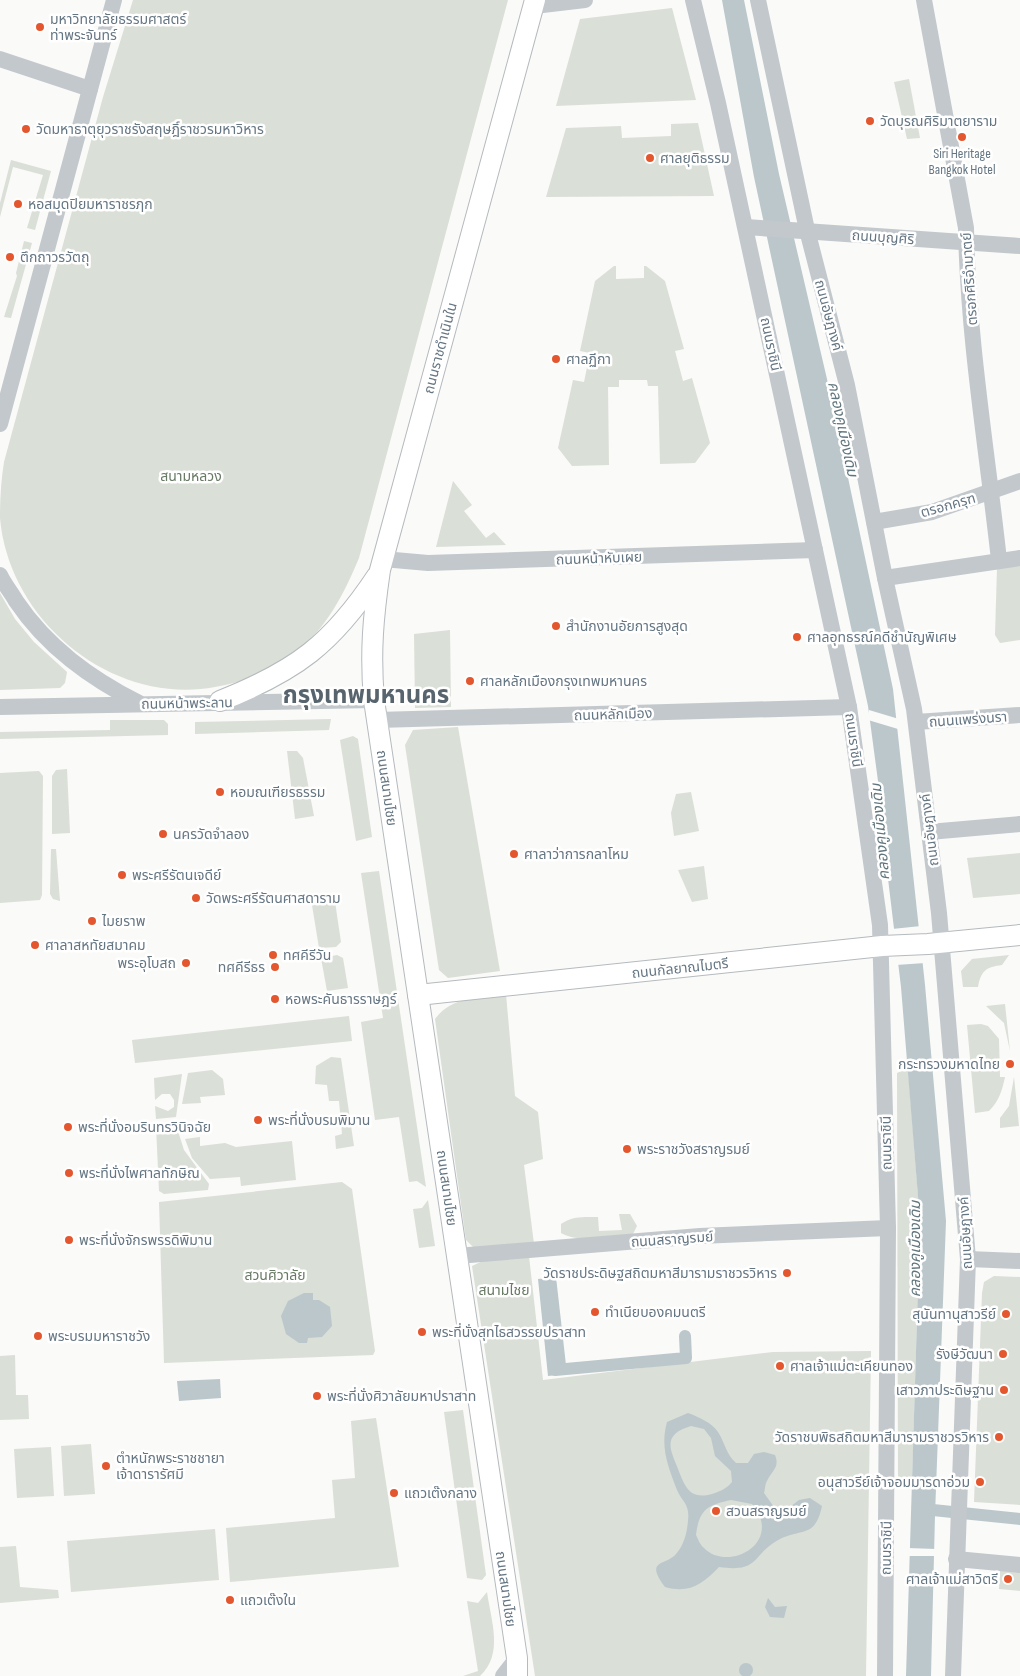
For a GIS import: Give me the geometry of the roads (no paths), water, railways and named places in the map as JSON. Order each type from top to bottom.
[{"type":"main road","name":"ถนนราชดำเนินใน","points":[[374,700],[370,662],[372,627],[382,565],[535,3]]},
{"type":"main road","points":[[220,702],[260,686],[296,665],[334,633],[357,605],[382,565]]},
{"type":"main road","name":"ถนนสนามไชย","points":[[374,700],[517,1667]]},
{"type":"main road","name":"ถนนกัลยาณไมตรี","points":[[418,995],[886,946],[935,944],[1020,935]]},
{"type":"street","points":[[0,424],[114,0]]},
{"type":"street","points":[[535,3],[585,0]]},
{"type":"street","name":"ถนนราชินี","points":[[693,0],[746,227],[850,707],[886,946],[888,1228],[885,1676]]},
{"type":"street","name":"ถนนอัษฎางค์","points":[[758,0],[801,230],[847,384],[885,578],[916,722],[929,832],[935,944],[968,1259],[953,1676]]},
{"type":"street","name":"ตรอกศิริอำมาตย์","points":[[924,0],[966,228],[966,264],[975,360],[999,560]]},
{"type":"street","points":[[0,59],[90,89]]},
{"type":"street","name":"ถนนบุญศิริ","points":[[746,227],[1020,246]]},
{"type":"street","name":"ตรอกครุฑ","points":[[874,522],[932,512],[1020,481]]},
{"type":"street","name":"ถนนหน้าหับเผย","points":[[382,565],[815,550]]},
{"type":"street","points":[[885,578],[1020,558]]},
{"type":"street","points":[[0,575],[29,619],[52,646],[113,690],[140,704]]},
{"type":"street","name":"ถนนหน้าพระลาน","points":[[0,707],[374,700]]},
{"type":"street","name":"ถนนหลักเมือง","points":[[377,720],[850,707]]},
{"type":"street","name":"ถนนแพร่งนรา","points":[[916,722],[1020,715]]},
{"type":"street","points":[[929,832],[1020,824]]},
{"type":"street","name":"ถนนสราญรมย์","points":[[457,1256],[700,1236],[888,1228]]},
{"type":"street","points":[[968,1259],[1020,1261]]},
{"type":"street","points":[[956,1559],[1020,1565]]},
{"type":"street","points":[[503,1676],[517,1667]]},
{"type":"waterway","points":[[555,1365],[555,1370],[686,1358],[685,1336]]},
{"type":"waterway","points":[[923,1509],[1020,1519]]},
{"type":"place","name":"มหาวิทยาลัยธรรมศาสตร์ ท่าพระจันทร์","points":[[40,27]]},
{"type":"place","name":"วัดบุรณศิริมาตยาราม","points":[[870,121]]},
{"type":"place","name":"วัดมหาธาตุยุวราชรังสฤษฎิ์ราชวรมหาวิหาร","points":[[26,129]]},
{"type":"place","name":"Siri Heritage Bangkok Hotel","points":[[962,137]]},
{"type":"place","name":"ศาลยุติธรรม","points":[[650,158]]},
{"type":"place","name":"หอสมุดปิยมหาราชรฦก","points":[[18,204]]},
{"type":"place","name":"ตึกถาวรวัตถุ","points":[[10,257]]},
{"type":"place","name":"ศาลฏีกา","points":[[556,359]]},
{"type":"place","name":"สำนักงานอัยการสูงสุด","points":[[556,626]]},
{"type":"place","name":"ศาลอุทธรณ์คดีชํานัญพิเศษ","points":[[797,637]]},
{"type":"place","name":"ศาลหลักเมืองกรุงเทพมหานคร","points":[[470,681]]},
{"type":"place","name":"หอมณเฑียรธรรม","points":[[220,792]]},
{"type":"place","name":"นครวัดจำลอง","points":[[163,834]]},
{"type":"place","name":"ศาลาว่าการกลาโหม","points":[[514,854]]},
{"type":"place","name":"พระศรีรัตนเจดีย์","points":[[122,875]]},
{"type":"place","name":"วัดพระศรีรัตนศาสดาราม","points":[[196,898]]},
{"type":"place","name":"ไมยราพ","points":[[92,921]]},
{"type":"place","name":"ศาลาสหทัยสมาคม","points":[[35,945]]},
{"type":"place","name":"ทศคีรีวัน","points":[[273,955]]},
{"type":"place","name":"พระอุโบสถ","points":[[186,963]]},
{"type":"place","name":"ทศคีรีธร","points":[[275,967]]},
{"type":"place","name":"หอพระคันธารราษฎร์","points":[[275,999]]},
{"type":"place","name":"กระทรวงมหาดไทย","points":[[1010,1064]]},
{"type":"place","name":"พระที่นั่งบรมพิมาน","points":[[258,1120]]},
{"type":"place","name":"พระที่นั่งอมรินทรวินิจฉัย","points":[[68,1127]]},
{"type":"place","name":"พระราชวังสราญรมย์","points":[[627,1149]]},
{"type":"place","name":"พระที่นั่งไพศาลทักษิณ","points":[[69,1173]]},
{"type":"place","name":"พระที่นั่งจักรพรรดิพิมาน","points":[[69,1240]]},
{"type":"place","name":"วัดราชประดิษฐสถิตมหาสีมารามราชวรวิหาร","points":[[787,1273]]},
{"type":"place","name":"ทำเนียบองคมนตรี","points":[[595,1312]]},
{"type":"place","name":"สุนันทานุสาวรีย์","points":[[1006,1314]]},
{"type":"place","name":"พระที่นั่งสุทไธสวรรยปราสาท","points":[[422,1332]]},
{"type":"place","name":"พระบรมมหาราชวัง","points":[[38,1336]]},
{"type":"place","name":"รังษีวัฒนา","points":[[1003,1354]]},
{"type":"place","name":"ศาลเจ้าแม่ตะเคียนทอง","points":[[780,1366]]},
{"type":"place","name":"เสาวภาประดิษฐาน","points":[[1004,1390]]},
{"type":"place","name":"พระที่นั่งศิวาลัยมหาปราสาท","points":[[317,1396]]},
{"type":"place","name":"วัดราชบพิธสถิตมหาสีมารามราชวรวิหาร","points":[[999,1437]]},
{"type":"place","name":"ตำหนักพระราชชายา เจ้าดารารัศมี","points":[[106,1466]]},
{"type":"place","name":"อนุสาวรีย์เจ้าจอมมารดาอ่วม","points":[[980,1482]]},
{"type":"place","name":"แถวเต๊งกลาง","points":[[394,1493]]},
{"type":"place","name":"สวนสราญรมย์","points":[[716,1511]]},
{"type":"place","name":"ศาลเจ้าแม่สาวิตรี","points":[[1008,1579]]},
{"type":"place","name":"แถวเต๊งใน","points":[[230,1600]]},
{"type":"district","name":"กรุงเทพมหานคร","points":[[366,695]]},
{"type":"water label","name":"คลองคูเมืองเดิม","points":[[843,429]]},
{"type":"water label","name":"คลองคูเมืองเดิม","points":[[880,832]]},
{"type":"water label","name":"คลองคูเมืองเดิม","points":[[915,1249]]},
{"type":"park label","name":"สนามหลวง","points":[[191,476]]},
{"type":"park label","name":"สวนศิวาลัย","points":[[275,1275]]},
{"type":"park label","name":"สนามไชย","points":[[504,1290]]}]
